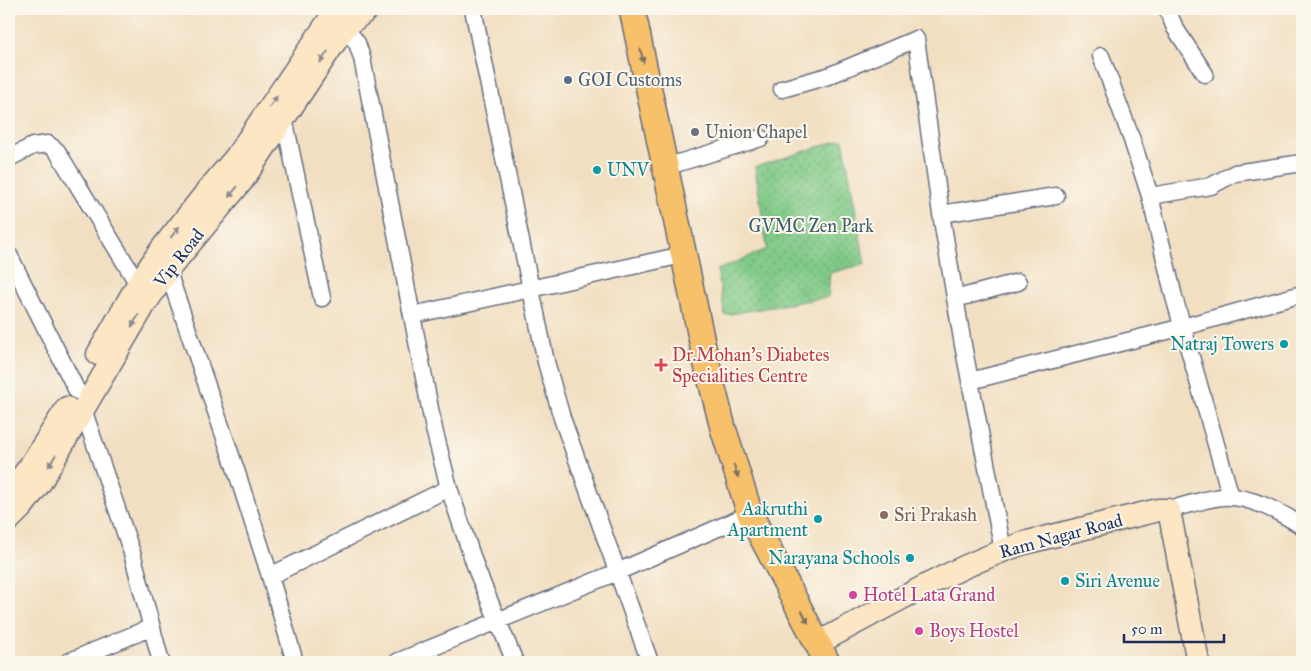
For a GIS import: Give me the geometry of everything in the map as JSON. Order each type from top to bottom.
[{"type":"main road","name":"Vip Road","points":[[10,489],[80,400],[145,304],[164,260],[208,190],[236,157],[336,14],[368,9]]},
{"type":"main road","points":[[614,9],[707,432],[743,517],[818,656]]},
{"type":"main road","points":[[632,9],[706,362],[743,517]]},
{"type":"main road","name":"Vip Road","points":[[9,520],[22,507],[40,483],[138,284],[242,180],[284,118],[336,14]]},
{"type":"main road","points":[[1169,510],[1198,662]]},
{"type":"main road","name":"Ram Nagar Road","points":[[818,656],[951,574],[1003,550],[1024,542],[1148,512],[1169,510]]},
{"type":"street","points":[[473,9],[546,362],[562,418],[650,662]]},
{"type":"street","points":[[1167,9],[1175,28],[1205,74]]},
{"type":"street","points":[[336,14],[357,43],[362,58],[434,429],[449,488],[496,620],[515,662]]},
{"type":"street","points":[[782,89],[828,76],[916,39],[955,299],[1003,550]]},
{"type":"street","points":[[1101,56],[1132,140],[1150,196],[1183,327],[1231,496]]},
{"type":"street","points":[[284,118],[322,298]]},
{"type":"street","points":[[665,167],[761,138]]},
{"type":"street","points":[[9,158],[33,146],[48,144],[57,151],[138,284]]},
{"type":"street","points":[[1150,196],[1211,186],[1235,173],[1302,163]]},
{"type":"street","points":[[941,214],[1056,196]]},
{"type":"street","points":[[9,255],[80,400],[132,553],[161,662]]},
{"type":"street","points":[[413,316],[669,258]]},
{"type":"street","points":[[164,260],[270,576],[295,662]]},
{"type":"street","points":[[955,299],[1018,282]]},
{"type":"street","points":[[970,381],[1183,327],[1302,294]]},
{"type":"street","points":[[270,576],[449,488]]},
{"type":"street","points":[[1169,510],[1231,496],[1242,498],[1270,509],[1302,526]]},
{"type":"street","points":[[398,662],[496,620],[617,572],[743,517]]},
{"type":"street","points":[[68,662],[152,627]]},
{"type":"green space","name":"GVMC Zen Park","points":[[843,139],[865,264],[830,273],[828,297],[725,315],[717,270],[767,249],[755,167]]},
{"type":"place","name":"GOI Customs","points":[[568,80]]},
{"type":"place","name":"Union Chapel","points":[[695,132]]},
{"type":"place","name":"UNV","points":[[597,170]]},
{"type":"place","name":"Natraj Towers","points":[[1284,344]]},
{"type":"place","name":"Dr.Mohan's Diabetes Specialities Centre","points":[[661,365]]},
{"type":"place","name":"Sri Prakash","points":[[884,515]]},
{"type":"place","name":"Aakruthi Apartment","points":[[818,519]]},
{"type":"place","name":"Narayana Schools","points":[[910,558]]},
{"type":"place","name":"Siri Avenue","points":[[1065,581]]},
{"type":"place","name":"Hotel Lata Grand","points":[[853,595]]},
{"type":"place","name":"Boys Hostel","points":[[919,631]]}]
